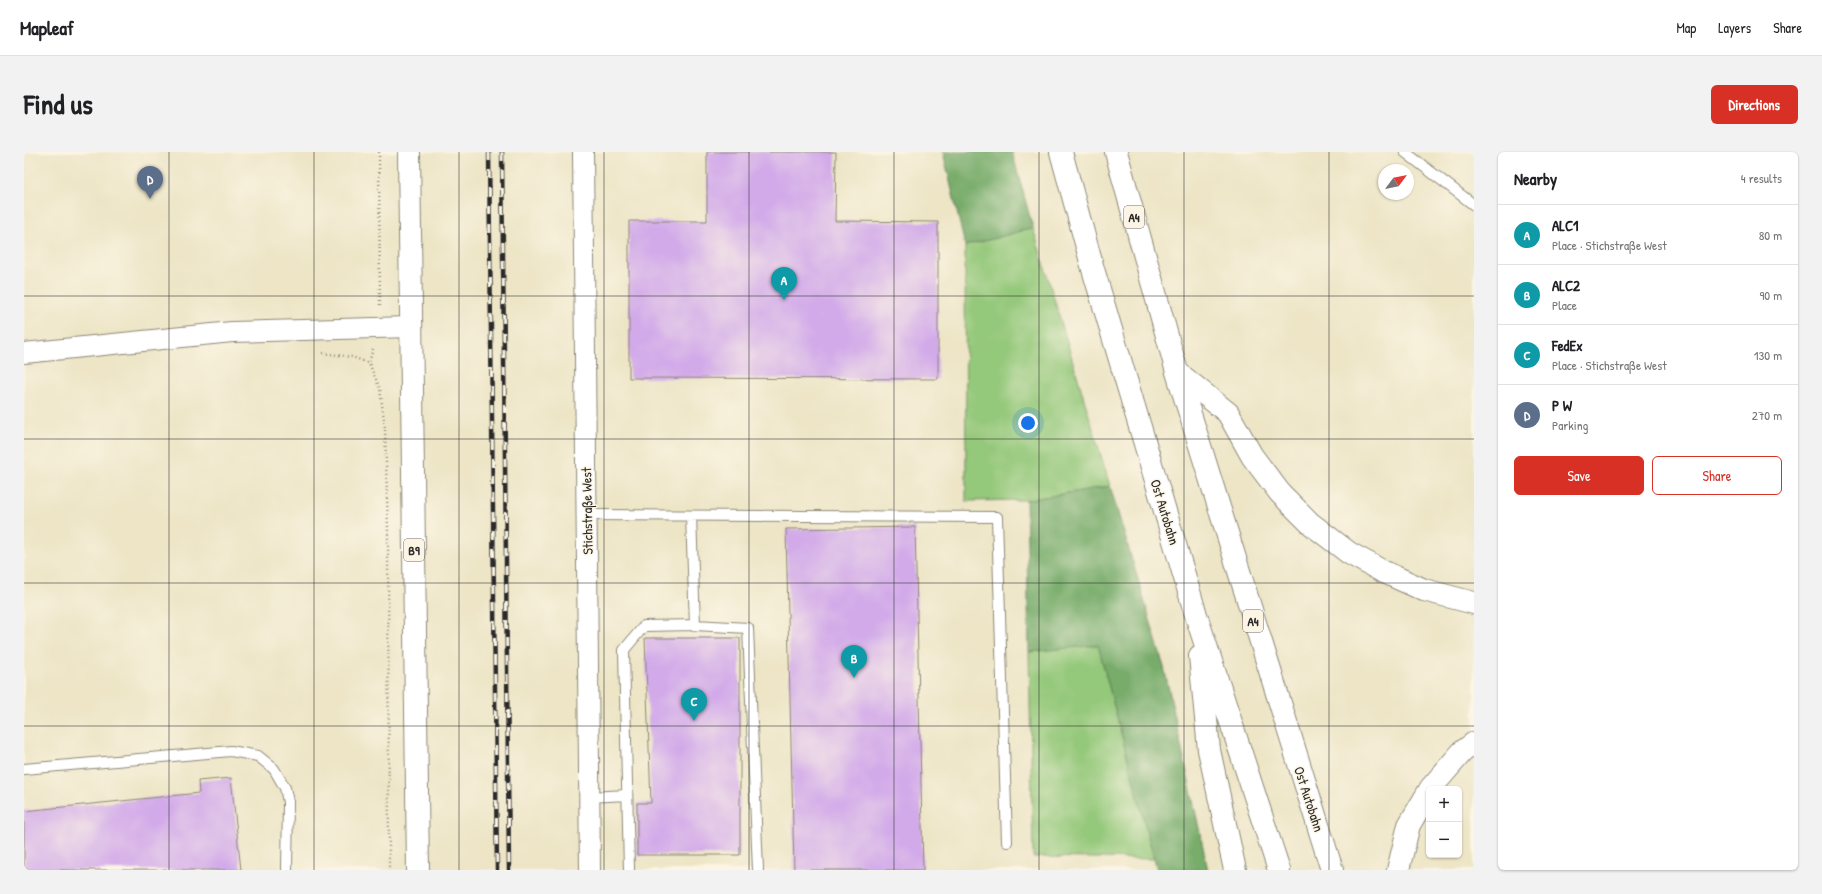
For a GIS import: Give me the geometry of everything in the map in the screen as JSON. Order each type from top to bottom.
[{"type":"main road","name":"B9","points":[[409,152],[418,870]]},
{"type":"main road","name":"Ost Autobahn","points":[[1060,152],[1093,269],[1196,615],[1279,870]]},
{"type":"main road","name":"Ost Autobahn","points":[[1116,152],[1177,372],[1332,870]]},
{"type":"main road","points":[[1177,372],[1228,413],[1252,456],[1280,493],[1310,523],[1349,553],[1382,571],[1424,590],[1474,603]]},
{"type":"main road","points":[[1196,615],[1209,750],[1235,870]]},
{"type":"main road","points":[[1433,786],[1462,752],[1474,743]]},
{"type":"main road","points":[[1398,870],[1409,825],[1426,797]]},
{"type":"street","name":"Stichstraße West","points":[[584,152],[590,870]]},
{"type":"street","points":[[24,353],[232,332],[411,327]]},
{"type":"lane","points":[[1405,152],[1474,205]]},
{"type":"lane","points":[[587,514],[997,518],[1007,842]]},
{"type":"lane","points":[[691,516],[695,626]]},
{"type":"lane","points":[[629,870],[624,650],[644,626],[695,626],[748,628],[758,870]]},
{"type":"lane","points":[[24,769],[231,751],[258,756],[274,769],[285,788],[288,802],[288,870]]},
{"type":"lane","points":[[590,796],[627,795]]},
{"type":"path","points":[[380,152],[380,328],[369,363],[380,389],[384,428],[388,529],[389,870]]},
{"type":"green space","points":[[943,152],[1012,152],[1033,228],[965,246]]},
{"type":"green space","points":[[1033,228],[1110,486],[1026,500],[966,501],[965,246]]},
{"type":"green space","points":[[1110,486],[1164,667],[1208,870],[1157,870],[1098,645],[1029,652],[1026,500]]},
{"type":"green space","points":[[1098,644],[1154,859],[1033,857],[1029,652]]},
{"type":"building","points":[[707,152],[836,152],[835,221],[938,222],[938,379],[629,378],[629,221],[707,221]]},
{"type":"building","points":[[915,527],[923,870],[794,870],[786,529]]},
{"type":"building","points":[[645,638],[740,638],[740,855],[637,855],[637,803],[651,803]]},
{"type":"building","points":[[231,778],[241,870],[24,870],[24,811],[199,793],[198,781]]},
{"type":"railway","points":[[489,152],[497,870]]},
{"type":"railway","points":[[502,152],[509,870]]},
{"type":"place","name":"P W","points":[[150,199]]},
{"type":"place","name":"ALC1","points":[[784,300]]},
{"type":"place","name":"ALC2","points":[[854,678]]},
{"type":"place","name":"FedEx","points":[[694,721]]}]
